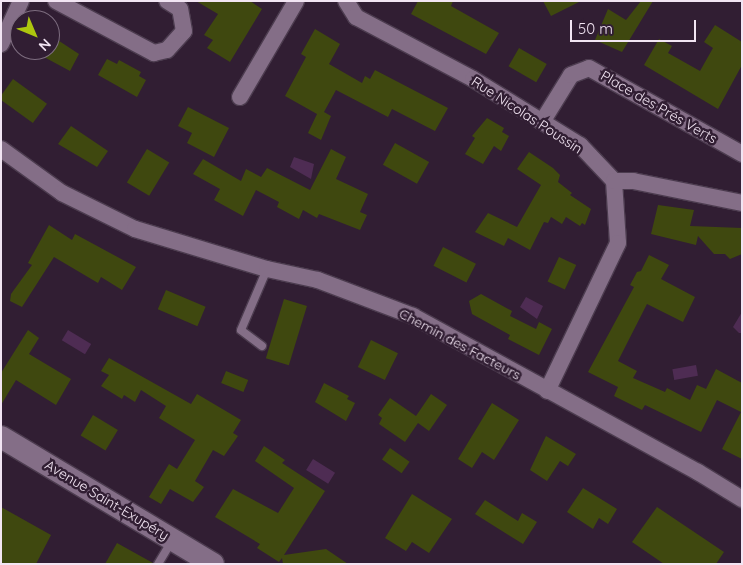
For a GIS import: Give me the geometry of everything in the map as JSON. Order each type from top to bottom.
[{"type":"main road","name":"Avenue Saint-Exupéry","points":[[1,438],[213,564]]},
{"type":"street","points":[[1,44],[21,1]]},
{"type":"street","points":[[56,1],[154,53],[167,50],[184,31],[180,9],[167,1]]},
{"type":"street","points":[[240,97],[296,1]]},
{"type":"street","name":"Rue Nicolas Poussin","points":[[346,1],[356,17],[473,79],[580,145],[614,181]]},
{"type":"street","name":"Place des Prés Verts","points":[[542,122],[572,75],[589,68],[742,154]]},
{"type":"street","name":"Chemin des Facteurs","points":[[1,149],[62,193],[135,229],[267,269],[318,280],[413,316],[698,472],[742,499]]},
{"type":"street","points":[[548,391],[618,243],[614,181],[633,181],[742,203]]},
{"type":"lane","points":[[262,346],[241,330],[267,269]]},
{"type":"lane","points":[[158,564],[173,539]]},
{"type":"shaded area","points":[[294,157],[314,164],[311,179],[290,167]]},
{"type":"shaded area","points":[[526,297],[543,306],[537,319],[520,307]]},
{"type":"shaded area","points":[[742,312],[742,333],[739,333],[733,327]]},
{"type":"shaded area","points":[[68,330],[91,344],[85,354],[62,340]]},
{"type":"shaded area","points":[[696,365],[698,376],[674,380],[672,369]]},
{"type":"shaded area","points":[[313,459],[335,473],[328,484],[306,470]]},
{"type":"building","points":[[196,1],[250,1],[262,9],[230,62],[207,48],[213,40],[204,35],[218,14]]},
{"type":"building","points":[[418,1],[453,1],[451,6],[499,33],[486,54],[411,14]]},
{"type":"building","points":[[543,1],[581,1],[551,16]]},
{"type":"building","points":[[641,1],[653,1],[622,52],[595,40],[608,9],[626,20]]},
{"type":"building","points":[[715,25],[742,42],[742,65],[718,109],[644,65],[659,39],[672,46],[668,53],[700,71],[713,48],[704,42]]},
{"type":"building","points":[[315,29],[340,44],[329,64],[362,83],[365,76],[370,79],[375,70],[448,108],[435,131],[392,109],[388,117],[336,90],[324,112],[331,116],[321,140],[308,133],[317,114],[285,96],[306,57],[301,54]]},
{"type":"building","points":[[60,42],[79,54],[70,71],[50,60],[60,60]]},
{"type":"building","points":[[519,48],[547,64],[536,82],[508,66]]},
{"type":"building","points":[[107,59],[117,64],[119,60],[141,72],[139,76],[146,80],[137,97],[98,75]]},
{"type":"building","points":[[13,79],[47,104],[33,123],[1,100],[1,96]]},
{"type":"building","points":[[188,107],[229,128],[214,157],[187,143],[192,133],[178,126]]},
{"type":"building","points":[[487,118],[504,128],[502,132],[509,136],[501,151],[494,146],[483,164],[465,154],[475,138],[472,136]]},
{"type":"building","points":[[71,126],[108,151],[97,167],[58,144]]},
{"type":"building","points":[[395,143],[429,162],[417,184],[383,165]]},
{"type":"building","points":[[147,149],[169,162],[149,196],[127,182]]},
{"type":"building","points":[[331,149],[346,157],[336,179],[368,194],[360,212],[367,215],[360,230],[319,214],[317,218],[303,210],[299,219],[277,207],[279,202],[256,190],[243,216],[214,200],[220,189],[193,174],[203,159],[241,181],[246,169],[261,177],[267,168],[310,190]]},
{"type":"building","points":[[529,152],[553,168],[560,175],[558,182],[572,193],[570,195],[591,209],[585,225],[582,223],[580,226],[566,217],[562,224],[551,217],[548,223],[544,222],[530,250],[508,238],[504,246],[475,232],[488,213],[517,227],[541,185],[517,169]]},
{"type":"building","points":[[658,205],[694,210],[690,226],[742,228],[742,254],[730,259],[725,254],[714,254],[698,236],[696,245],[651,234]]},
{"type":"building","points":[[49,225],[72,240],[75,234],[136,267],[122,290],[101,277],[98,283],[54,257],[22,307],[10,301],[11,294],[32,265],[28,263]]},
{"type":"building","points":[[443,247],[476,264],[466,283],[433,266]]},
{"type":"building","points":[[649,255],[669,265],[661,279],[695,297],[683,322],[647,304],[618,361],[637,371],[633,378],[665,392],[667,388],[690,400],[697,385],[706,389],[716,369],[742,383],[742,459],[722,449],[741,412],[717,400],[701,432],[645,405],[642,410],[614,396],[618,387],[588,372],[634,287],[630,285],[637,272],[641,271]]},
{"type":"building","points":[[559,257],[576,265],[565,290],[548,281]]},
{"type":"building","points":[[166,290],[206,307],[197,326],[158,309]]},
{"type":"building","points":[[481,294],[512,311],[510,316],[536,329],[539,322],[552,329],[539,355],[508,339],[510,335],[472,314],[469,301]]},
{"type":"building","points":[[284,299],[307,306],[289,365],[266,358]]},
{"type":"building","points":[[28,330],[39,338],[29,354],[71,379],[56,405],[16,380],[1,405],[1,373]]},
{"type":"building","points":[[371,340],[398,353],[385,380],[358,367]]},
{"type":"building","points":[[109,358],[191,404],[197,394],[241,420],[233,433],[238,436],[224,456],[213,450],[195,481],[204,487],[193,502],[170,489],[161,504],[149,497],[169,464],[177,469],[195,440],[159,418],[166,406],[141,390],[135,402],[124,395],[122,399],[101,386],[109,375],[101,371]]},
{"type":"building","points":[[226,371],[248,380],[243,392],[221,383]]},
{"type":"building","points":[[324,383],[349,396],[347,399],[355,403],[346,421],[315,402]]},
{"type":"building","points":[[431,394],[447,405],[429,431],[418,423],[405,442],[379,424],[382,418],[378,415],[390,398],[416,416]]},
{"type":"building","points":[[492,403],[519,420],[494,460],[482,452],[472,468],[458,459]]},
{"type":"building","points":[[93,415],[118,430],[105,451],[81,436]]},
{"type":"building","points":[[546,436],[576,454],[568,466],[560,461],[547,481],[530,470]]},
{"type":"building","points":[[264,446],[285,460],[282,463],[325,491],[284,555],[326,549],[348,564],[283,564],[282,558],[279,562],[257,548],[260,544],[215,517],[233,489],[278,513],[294,488],[255,461]]},
{"type":"building","points":[[390,448],[410,462],[402,473],[382,459]]},
{"type":"building","points":[[583,488],[617,509],[608,524],[599,518],[593,529],[567,512]]},
{"type":"building","points":[[412,494],[452,519],[429,553],[412,542],[406,551],[385,538]]},
{"type":"building","points":[[485,500],[518,521],[522,513],[537,522],[523,544],[475,514]]},
{"type":"building","points":[[1,507],[51,535],[36,564],[1,564]]},
{"type":"building","points":[[657,507],[724,552],[716,564],[664,564],[632,542]]},
{"type":"building","points":[[117,543],[153,563],[105,564]]}]
